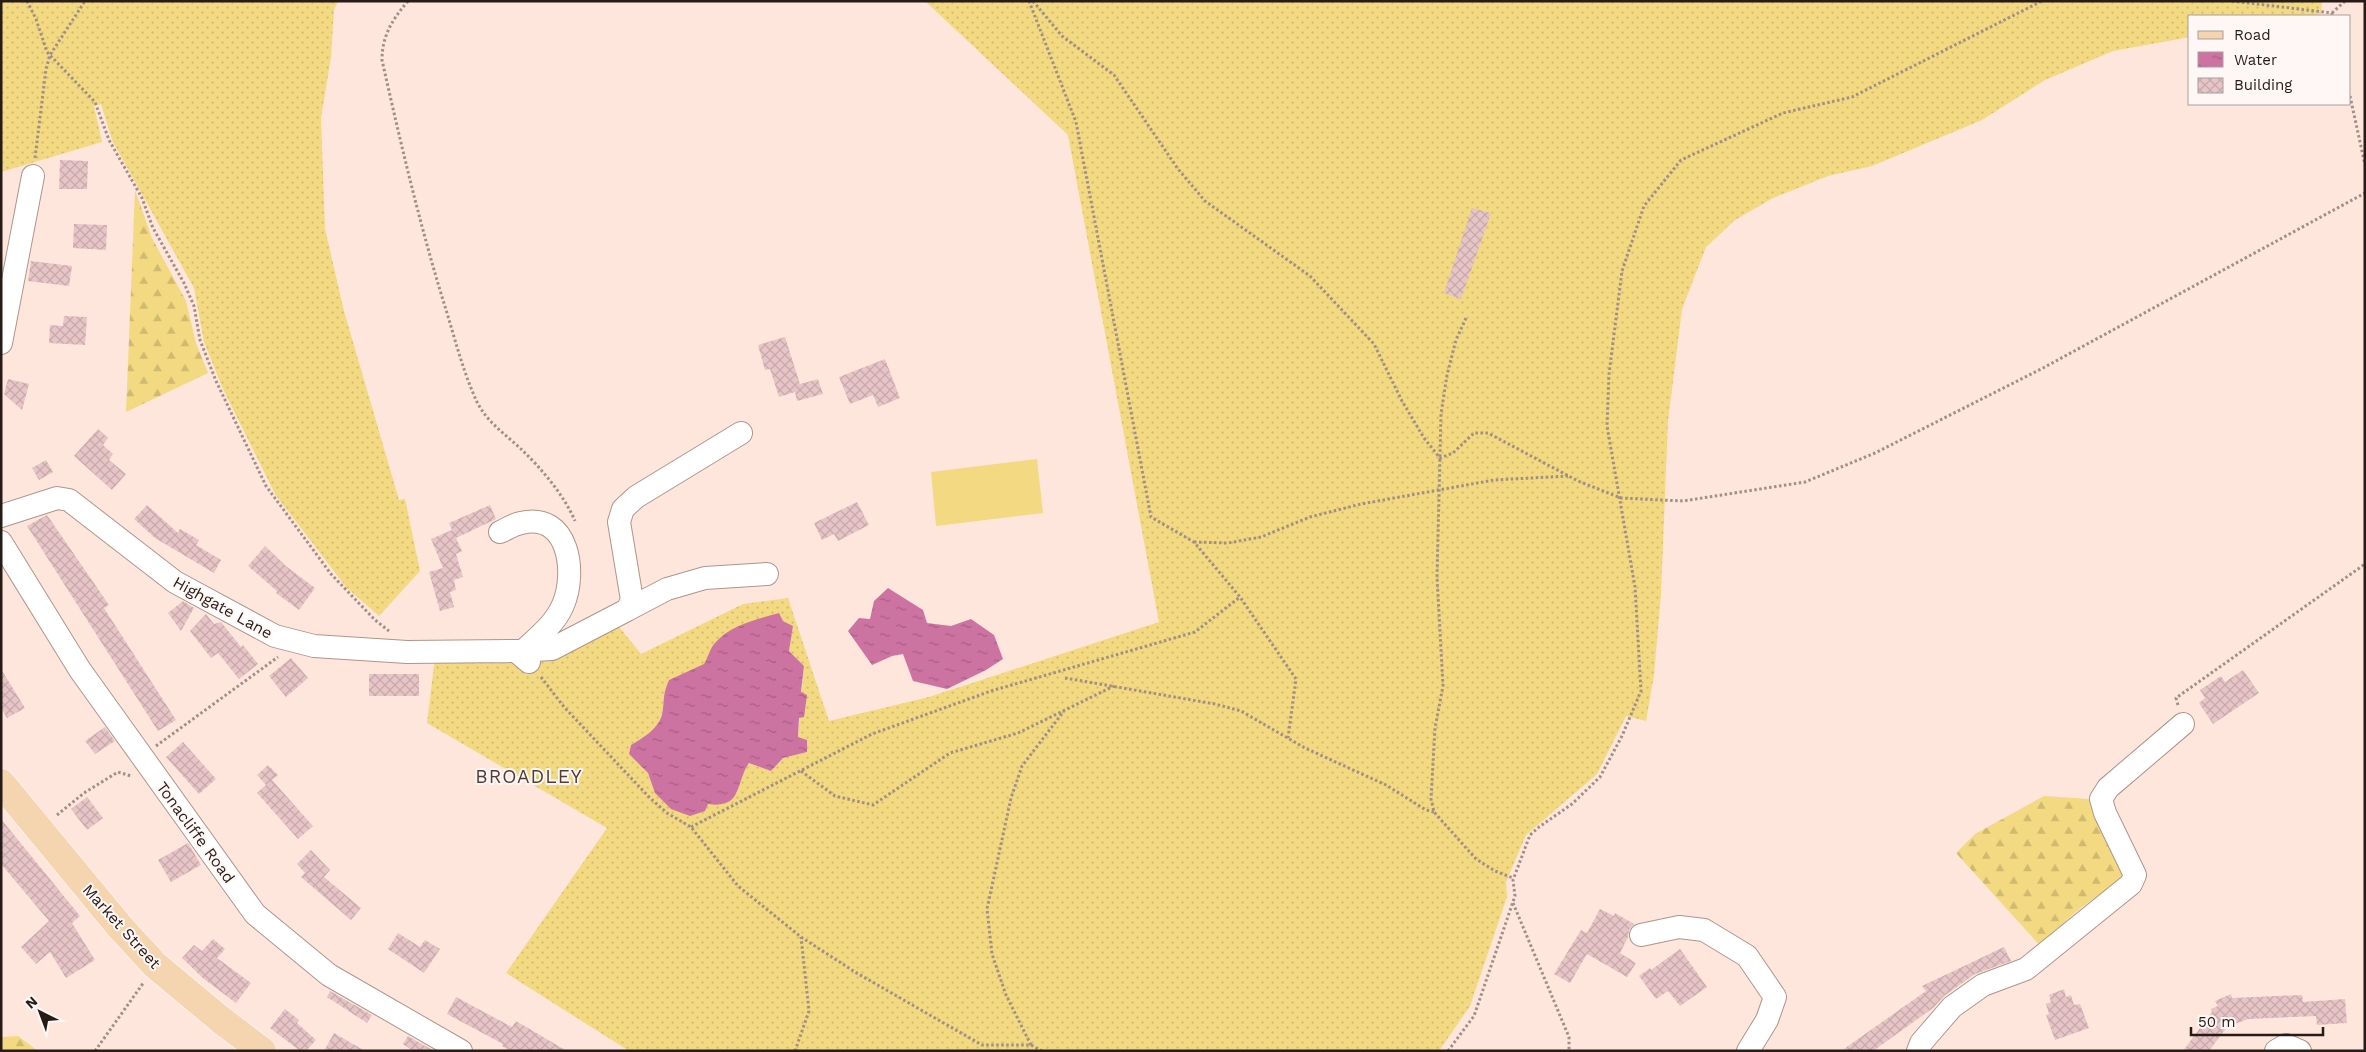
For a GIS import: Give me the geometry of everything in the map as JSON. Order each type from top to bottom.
[{"type":"main road","name":"Market Street","points":[[1,782],[120,927],[155,965],[221,1020],[262,1051]]},
{"type":"street","points":[[1,343],[33,176]]},
{"type":"street","points":[[626,610],[632,600],[619,522],[623,509],[636,497],[740,433]]},
{"type":"street","name":"Highgate Lane","points":[[1,516],[57,498],[69,500],[175,582],[275,636],[314,646],[407,652],[523,655],[552,649],[667,590],[705,578],[767,574]]},
{"type":"street","points":[[500,532],[521,522],[539,522],[553,528],[565,544],[570,567],[569,587],[564,604],[547,629],[523,655]]},
{"type":"street","name":"Tonacliffe Road","points":[[1,542],[80,670],[255,914],[329,975],[461,1051]]},
{"type":"street","points":[[1918,1051],[1921,1043],[1952,1007],[1983,985],[2026,969],[2131,884],[2135,875],[2105,812],[2101,799],[2108,788],[2183,724]]},
{"type":"street","points":[[1641,935],[1679,928],[1704,930],[1747,956],[1775,997],[1767,1020],[1748,1051]]},
{"type":"street","points":[[2276,1051],[2286,1045],[2300,1051]]},
{"type":"path","points":[[27,1],[36,19],[47,52],[95,102],[109,140],[142,198],[153,228],[194,306],[200,340],[216,381],[266,486],[331,574],[374,620],[402,642],[407,652]]},
{"type":"path","points":[[33,176],[46,69],[50,55],[85,1]]},
{"type":"path","points":[[408,1],[386,32],[382,45],[382,60],[433,269],[464,371],[478,404],[488,419],[542,472],[570,508],[575,523]]},
{"type":"path","points":[[1029,1],[1076,122],[1151,517],[1194,542],[1240,597],[1296,679],[1288,738]]},
{"type":"path","points":[[1033,1],[1062,36],[1114,75],[1178,169],[1205,201],[1310,276],[1374,344],[1402,401],[1424,438],[1440,458]]},
{"type":"path","points":[[1448,1051],[1474,1016],[1513,902],[1514,878],[1530,835],[1538,827],[1572,804],[1600,777],[1622,736],[1641,691],[1635,587],[1607,426],[1609,374],[1622,271],[1644,206],[1681,160],[1783,113],[1852,97],[2042,1]]},
{"type":"path","points":[[2232,1],[2332,14],[2345,1]]},
{"type":"path","points":[[2351,101],[2365,165]]},
{"type":"path","points":[[1440,458],[1453,454],[1474,432],[1488,433],[1569,476],[1620,498],[1683,501],[1805,482],[1875,453],[2043,368],[2365,193]]},
{"type":"path","points":[[1466,318],[1456,340],[1447,374],[1441,414],[1437,577],[1442,686],[1436,728],[1431,799],[1434,812],[1476,859],[1495,871],[1514,878]]},
{"type":"path","points":[[1194,542],[1228,543],[1261,537],[1310,517],[1361,504],[1494,480],[1569,476]]},
{"type":"path","points":[[2183,724],[2176,698],[2365,564]]},
{"type":"path","points":[[691,827],[872,734],[991,691],[1195,632],[1240,597]]},
{"type":"path","points":[[36,827],[49,816],[52,819],[84,793],[118,772],[146,781],[148,766],[298,642]]},
{"type":"path","points":[[523,655],[564,707],[650,798],[667,813],[691,827],[738,886],[801,937],[856,972],[982,1045],[1030,1045],[1042,1051]]},
{"type":"path","points":[[1064,678],[1215,704],[1241,711],[1288,738],[1386,785],[1426,810],[1434,812]]},
{"type":"path","points":[[801,771],[835,796],[873,805],[950,753],[1018,733],[1114,686]]},
{"type":"path","points":[[1030,1045],[1006,995],[992,954],[987,909],[1011,798],[1022,766],[1064,711]]},
{"type":"path","points":[[1513,902],[1569,1037],[1569,1051]]},
{"type":"path","points":[[795,1051],[809,1011],[801,937]]},
{"type":"path","points":[[95,1051],[155,965]]},
{"type":"green space","points":[[1,1],[338,1],[334,10],[331,57],[321,118],[325,229],[344,311],[399,500],[405,499],[420,571],[379,616],[346,587],[275,494],[223,389],[204,342],[194,288],[112,140],[101,104],[94,106],[102,142],[1,172]]},
{"type":"green space","points":[[925,1],[2322,1],[2321,14],[2314,15],[2188,15],[2188,37],[2113,51],[2045,80],[1982,120],[1872,166],[1828,176],[1773,198],[1735,220],[1706,247],[1682,309],[1668,421],[1661,594],[1654,675],[1646,721],[1626,716],[1597,774],[1526,835],[1506,882],[1507,897],[1470,1006],[1439,1051],[629,1051],[506,973],[607,828],[427,723],[435,657],[616,623],[641,654],[743,604],[788,598],[829,721],[929,697],[1159,622],[1068,135]],"holes":[[[779,614],[783,621],[793,626],[789,651],[804,666],[798,737],[807,752],[783,758],[771,771],[749,763],[743,773],[737,793],[708,804],[655,792],[648,773],[629,754],[631,745],[650,733],[660,720],[665,690],[669,680],[705,664],[715,643]]]},
{"type":"green space","points":[[135,190],[152,238],[186,301],[196,343],[208,373],[126,412]]},
{"type":"green space","points":[[1037,459],[1043,513],[936,526],[931,472]]},
{"type":"green space","points":[[2044,796],[2089,799],[2127,868],[2127,878],[2080,908],[2061,926],[2043,949],[1956,853],[1975,834]]},
{"type":"green space","points":[[18,1036],[38,1051],[1,1051],[1,1037]]},
{"type":"water","points":[[888,588],[923,610],[927,623],[951,626],[971,619],[994,635],[1003,659],[986,670],[947,689],[913,681],[903,654],[892,656],[872,665],[848,631],[859,618],[870,619],[874,601]]},
{"type":"water","points":[[779,613],[783,621],[793,626],[789,651],[804,666],[801,692],[807,695],[804,717],[799,718],[798,737],[807,740],[807,752],[783,758],[771,771],[749,763],[736,793],[727,803],[708,804],[705,811],[690,816],[671,809],[655,793],[648,773],[629,754],[631,745],[650,733],[660,720],[665,690],[669,680],[704,664],[713,645],[736,627]]},
{"type":"building","points":[[60,160],[88,161],[87,189],[59,189]]},
{"type":"building","points":[[1472,208],[1491,213],[1461,299],[1444,293]]},
{"type":"building","points":[[74,224],[107,225],[106,250],[73,248]]},
{"type":"building","points":[[31,261],[72,266],[69,286],[28,281]]},
{"type":"building","points":[[64,316],[87,317],[85,345],[49,343],[50,325],[63,326]]},
{"type":"building","points":[[785,337],[800,384],[818,379],[823,394],[797,401],[795,392],[779,397],[770,369],[765,370],[758,345]]},
{"type":"building","points":[[885,359],[900,398],[878,407],[873,395],[850,404],[839,377]]},
{"type":"building","points":[[8,379],[29,384],[22,410],[4,394]]},
{"type":"building","points":[[98,429],[108,438],[103,445],[113,454],[109,460],[126,474],[112,490],[74,456]]},
{"type":"building","points":[[46,460],[53,472],[39,480],[32,468]]},
{"type":"building","points":[[857,502],[869,525],[838,541],[834,534],[822,540],[814,523]]},
{"type":"building","points":[[147,505],[178,533],[180,529],[199,540],[196,545],[221,560],[214,573],[155,538],[134,519]]},
{"type":"building","points":[[490,505],[496,519],[456,538],[462,551],[456,554],[463,577],[454,580],[456,590],[450,592],[454,607],[440,611],[429,572],[443,568],[431,539],[452,530],[449,523]]},
{"type":"building","points":[[47,515],[109,605],[104,608],[176,720],[158,731],[27,526]]},
{"type":"building","points":[[265,546],[287,567],[315,588],[299,610],[276,593],[277,591],[248,566]]},
{"type":"building","points":[[183,601],[194,608],[181,631],[168,613]]},
{"type":"building","points":[[206,614],[214,624],[221,622],[241,647],[243,645],[258,664],[239,679],[218,653],[211,658],[190,631]]},
{"type":"building","points":[[291,658],[308,678],[286,697],[269,676]]},
{"type":"building","points":[[1,669],[25,708],[7,718],[1,708]]},
{"type":"building","points":[[2243,670],[2259,693],[2213,724],[2199,703],[2205,698],[2200,690],[2221,676],[2225,682]]},
{"type":"building","points":[[369,674],[419,674],[419,696],[369,696]]},
{"type":"building","points":[[105,727],[115,741],[95,754],[85,741]]},
{"type":"building","points":[[183,742],[216,779],[199,794],[166,757]]},
{"type":"building","points":[[268,765],[278,775],[272,780],[313,826],[298,839],[257,793],[266,785],[257,775]]},
{"type":"building","points":[[87,797],[103,818],[87,830],[71,809]]},
{"type":"building","points":[[1,819],[80,916],[72,923],[95,960],[66,978],[50,952],[36,964],[21,947],[49,921],[1,864]]},
{"type":"building","points":[[188,843],[201,865],[171,882],[158,860]]},
{"type":"building","points":[[311,850],[330,870],[324,877],[361,908],[351,920],[301,877],[305,873],[297,864]]},
{"type":"building","points":[[1600,909],[1614,916],[1615,913],[1634,924],[1629,930],[1628,937],[1620,953],[1636,963],[1627,977],[1587,954],[1570,983],[1554,974],[1581,930],[1587,933]]},
{"type":"building","points":[[398,933],[420,947],[425,940],[440,949],[424,973],[388,949]]},
{"type":"building","points":[[213,939],[225,949],[217,958],[251,983],[236,1003],[204,979],[182,958],[194,945],[202,951]]},
{"type":"building","points":[[2004,947],[2011,961],[1975,974],[1944,996],[1933,1008],[1873,1051],[1841,1051],[1926,991],[1922,986]]},
{"type":"building","points":[[1680,949],[1707,987],[1680,1006],[1668,991],[1656,999],[1639,976],[1650,968],[1651,970]]},
{"type":"building","points":[[2064,989],[2066,997],[2071,995],[2074,1005],[2080,1004],[2089,1028],[2055,1040],[2046,1015],[2049,1014],[2046,1004],[2051,1002],[2049,995]]},
{"type":"building","points":[[330,991],[372,1015],[367,1023],[327,997]]},
{"type":"building","points":[[2231,994],[2232,998],[2302,995],[2303,1002],[2345,999],[2347,1023],[2317,1025],[2316,1016],[2248,1019],[2227,1027],[2209,1051],[2183,1051],[2212,1012],[2211,1009],[2218,1006],[2215,1001]]},
{"type":"building","points":[[456,997],[512,1027],[516,1021],[567,1051],[510,1051],[502,1046],[503,1044],[447,1014]]},
{"type":"building","points":[[285,1009],[299,1020],[297,1023],[316,1040],[306,1051],[300,1051],[270,1028]]},
{"type":"building","points":[[334,1033],[365,1051],[324,1051]]},
{"type":"building","points":[[408,1036],[434,1051],[413,1051],[403,1044]]},
{"type":"district","name":"BROADLEY","points":[[529,776]]}]
